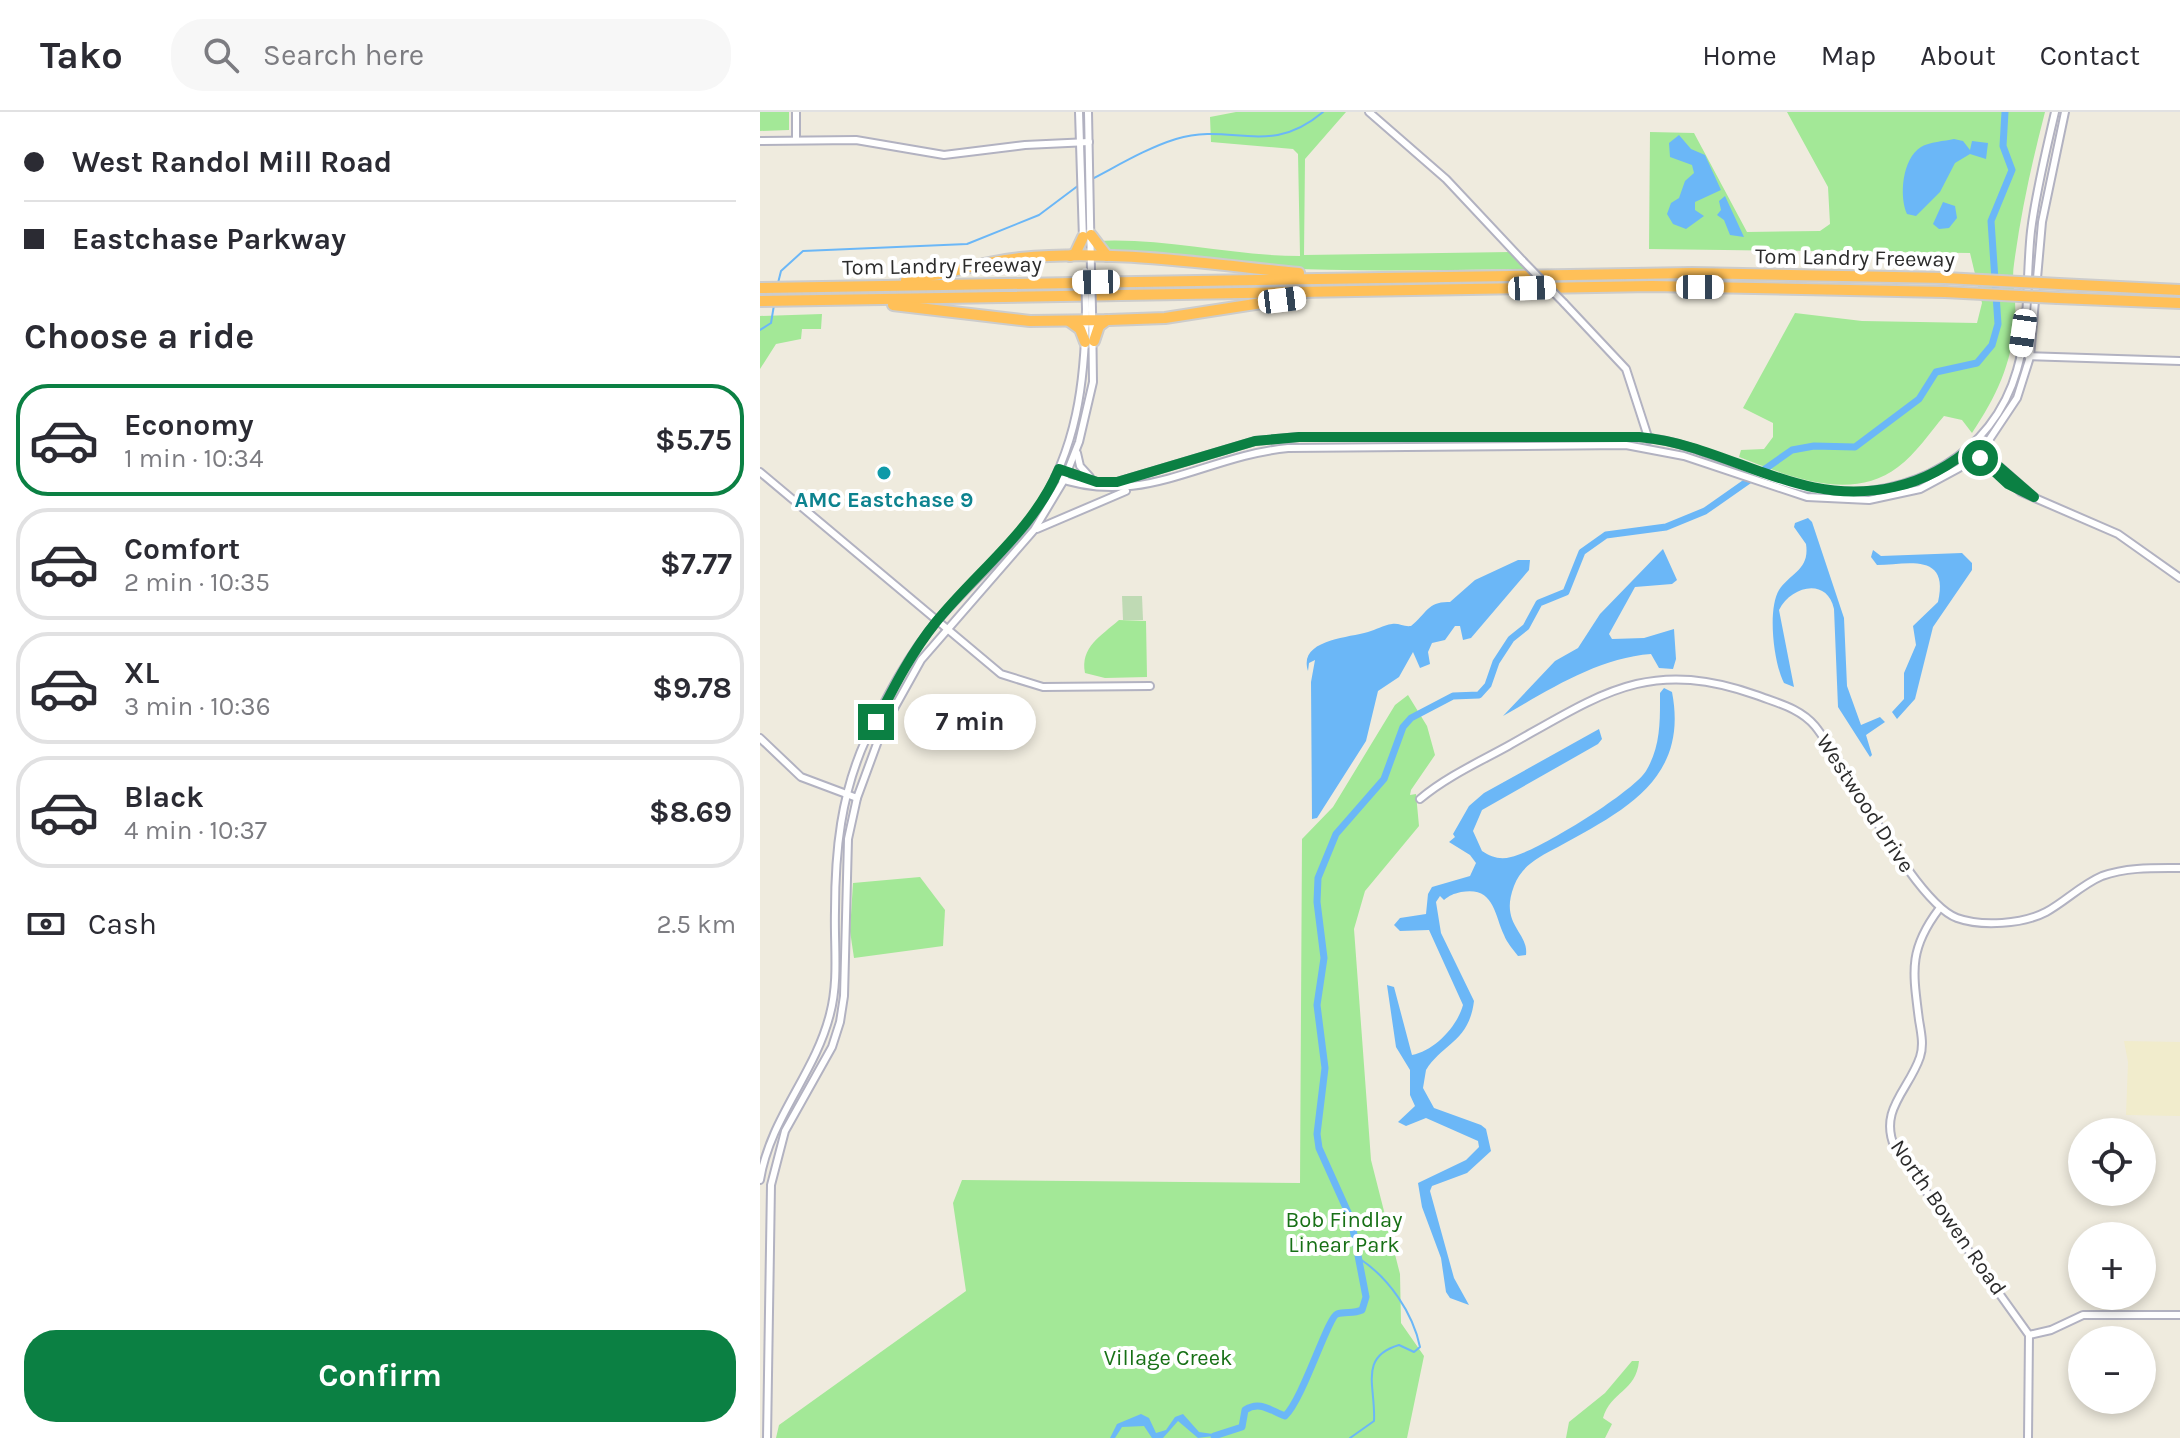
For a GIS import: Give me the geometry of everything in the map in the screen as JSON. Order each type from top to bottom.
[{"type":"highway","points":[[1070,256],[1087,236],[1107,256]]},
{"type":"highway","points":[[850,286],[923,277],[1020,258],[1070,256],[1153,256],[1349,278]]},
{"type":"highway","name":"Tom Landry Freeway","points":[[760,288],[1692,273],[1945,278],[2180,290]]},
{"type":"highway","name":"Tom Landry Freeway","points":[[760,301],[1652,286],[1945,292],[2180,303]]},
{"type":"highway","points":[[791,300],[932,307],[1030,321],[1069,321],[1089,315],[1107,320],[1165,318],[1348,292]]},
{"type":"highway","points":[[1069,321],[1090,342],[1099,326],[1107,320]]},
{"type":"main road","points":[[796,112],[796,139]]},
{"type":"main road","points":[[1079,112],[1090,173],[1087,236]]},
{"type":"main road","points":[[767,1438],[771,1185],[781,1142],[837,1037],[844,996],[848,838],[857,798],[893,710],[921,660],[1034,530],[1066,476],[1089,404],[1092,387],[1088,256],[1082,178],[1088,112]]},
{"type":"main road","points":[[1369,112],[1446,179],[1626,369],[1645,422],[1647,447]]},
{"type":"main road","points":[[1055,477],[1100,482],[1135,478],[1264,440],[1378,436],[1646,437],[1824,491],[1881,490],[1929,476],[1975,449],[2000,411],[2020,355],[2032,220],[2055,112]]},
{"type":"main road","points":[[1034,530],[1073,511],[1135,488],[1266,450],[1379,446],[1647,447],[1774,487],[1833,500],[1887,498],[1939,480],[1975,449],[2013,409],[2030,357],[2042,222],[2065,112]]},
{"type":"main road","points":[[760,141],[856,140],[944,155],[1020,145],[1085,142]]},
{"type":"main road","points":[[760,1180],[774,1128],[820,1043],[830,1014],[836,961],[838,836],[846,795],[867,739],[910,658],[937,621],[1026,525],[1055,477],[1075,419],[1090,342]]},
{"type":"main road","points":[[2020,355],[2180,361]]},
{"type":"main road","points":[[1085,371],[1092,387]]},
{"type":"main road","points":[[1082,386],[1086,389],[1089,404]]},
{"type":"main road","points":[[1645,422],[1666,441]]},
{"type":"main road","points":[[1378,436],[1379,446]]},
{"type":"main road","points":[[1478,446],[1479,436]]},
{"type":"main road","points":[[1264,440],[1266,450]]},
{"type":"main road","points":[[1079,442],[1080,466],[1087,476],[1100,482]]},
{"type":"main road","points":[[1975,449],[2034,497],[2118,534],[2180,578]]},
{"type":"main road","points":[[1059,469],[1066,476],[1097,489],[1135,488]]},
{"type":"main road","points":[[760,472],[1001,674],[1026,683],[1055,687],[1150,686]]},
{"type":"main road","name":"Westwood Drive","points":[[1420,799],[1600,695],[1669,678],[1690,677],[1728,684],[1800,712],[1814,725],[1939,909]]},
{"type":"main road","points":[[884,705],[893,710]]},
{"type":"main road","points":[[760,738],[801,777],[857,798]]},
{"type":"main road","points":[[1939,909],[1964,920],[2027,919],[2045,912],[2090,882],[2109,874],[2180,868]]},
{"type":"main road","points":[[835,888],[845,887]]},
{"type":"main road","name":"North Bowen Road","points":[[1939,909],[1917,946],[1913,970],[1921,1053],[1914,1072],[1894,1102],[1890,1131],[1895,1148],[2002,1292],[2029,1335]]},
{"type":"main road","points":[[836,961],[842,968],[844,996]]},
{"type":"main road","points":[[760,1220],[769,1220]]},
{"type":"main road","points":[[2028,1438],[2029,1335],[2083,1315],[2180,1315]]},
{"type":"shaded area","points":[[2124,1041],[2180,1042],[2180,1116],[2126,1115],[2128,1062]]},
{"type":"green space","points":[[760,112],[789,112],[789,130],[760,131]]},
{"type":"green space","points":[[1236,112],[1346,112],[1305,159],[1304,255],[1511,252],[1527,269],[1351,270],[1246,266],[1107,251],[1095,241],[1121,240],[1300,256],[1298,154],[1293,149],[1211,142],[1210,117]]},
{"type":"green space","points":[[1787,112],[2045,112],[2027,187],[2014,264],[2013,335],[1995,393],[1972,433],[1962,420],[1944,416],[1905,462],[1880,478],[1860,483],[1819,483],[1739,457],[1741,450],[1764,449],[1773,437],[1773,423],[1743,408],[1795,313],[1862,321],[1977,323],[1982,303],[1970,253],[1649,249],[1650,132],[1694,133],[1747,232],[1820,231],[1830,224],[1828,187]]},
{"type":"green space","points":[[822,314],[821,329],[802,329],[801,339],[776,344],[760,369],[760,316]]},
{"type":"green space","points":[[1122,596],[1142,596],[1143,620],[1123,620]]},
{"type":"green space","points":[[1119,620],[1146,621],[1147,677],[1105,678],[1085,673],[1084,664],[1089,649]]},
{"type":"green space","name":"Bob Findlay Linear Park","points":[[1408,695],[1427,726],[1435,755],[1411,790],[1410,795],[1416,794],[1419,826],[1365,891],[1354,929],[1371,1160],[1400,1274],[1401,1323],[1424,1356],[1407,1438],[776,1438],[779,1425],[966,1291],[953,1203],[962,1180],[1300,1183],[1302,839],[1333,807],[1395,705]]},
{"type":"green space","points":[[920,877],[945,910],[943,946],[854,958],[850,931],[853,883]]},
{"type":"green space","points":[[1632,1361],[1639,1361],[1633,1379],[1612,1402],[1603,1418],[1612,1424],[1605,1438],[1566,1438],[1569,1422],[1605,1393]]},
{"type":"water","points":[[1679,135],[1691,149],[1705,155],[1721,190],[1695,202],[1695,210],[1704,216],[1686,229],[1673,224],[1667,214],[1671,203],[1679,198],[1685,181],[1694,173],[1692,165],[1670,157],[1669,143]]},
{"type":"water","points":[[1954,139],[1963,141],[1970,150],[1972,141],[1988,143],[1986,159],[1970,154],[1955,163],[1940,192],[1916,216],[1907,214],[1903,188],[1910,160],[1924,145]]},
{"type":"water","points":[[1725,196],[1744,237],[1730,235],[1724,220],[1717,215],[1721,210],[1719,201]]},
{"type":"water","points":[[1943,202],[1955,206],[1957,218],[1949,228],[1939,229],[1933,224]]},
{"type":"water","points":[[1808,518],[1812,522],[1844,618],[1847,686],[1861,725],[1880,717],[1885,722],[1866,735],[1870,757],[1838,707],[1834,609],[1824,592],[1808,588],[1800,591],[1792,595],[1779,610],[1794,687],[1784,683],[1777,663],[1773,637],[1775,599],[1783,584],[1805,560],[1806,544],[1794,527],[1795,523]]},
{"type":"water","points":[[1663,549],[1677,580],[1672,584],[1635,587],[1609,634],[1612,639],[1644,638],[1674,629],[1676,659],[1673,669],[1659,668],[1651,654],[1612,662],[1574,677],[1503,716],[1555,661],[1578,648],[1600,614]]},
{"type":"water","points":[[1873,550],[1881,556],[1962,553],[1972,563],[1972,570],[1933,627],[1915,699],[1897,719],[1892,712],[1904,699],[1904,673],[1916,645],[1913,626],[1938,602],[1940,586],[1931,568],[1912,563],[1877,565],[1871,557]]},
{"type":"water","points":[[1518,560],[1530,560],[1529,570],[1471,638],[1463,640],[1460,626],[1455,626],[1445,640],[1432,643],[1428,652],[1430,664],[1420,668],[1413,652],[1399,677],[1378,691],[1366,741],[1317,818],[1312,819],[1311,682],[1315,660],[1309,663],[1308,671],[1310,653],[1326,642],[1389,625],[1411,626],[1432,606],[1450,602],[1475,580]]},
{"type":"water","points":[[1664,688],[1672,692],[1675,722],[1670,748],[1661,770],[1646,789],[1627,805],[1538,858],[1517,879],[1510,899],[1510,910],[1526,947],[1526,955],[1518,956],[1510,946],[1495,910],[1480,893],[1461,892],[1444,900],[1440,896],[1436,902],[1441,933],[1474,1001],[1461,1034],[1426,1070],[1423,1088],[1434,1108],[1486,1129],[1491,1151],[1467,1173],[1432,1186],[1430,1191],[1454,1278],[1469,1305],[1450,1298],[1446,1292],[1441,1258],[1422,1207],[1418,1183],[1466,1160],[1479,1147],[1478,1141],[1426,1118],[1406,1126],[1398,1122],[1415,1106],[1410,1095],[1410,1070],[1396,1047],[1387,985],[1394,987],[1412,1055],[1428,1049],[1444,1037],[1456,1022],[1463,1005],[1429,930],[1400,931],[1394,925],[1400,918],[1426,914],[1432,887],[1470,876],[1476,863],[1470,855],[1449,842],[1455,837],[1453,834],[1469,806],[1484,793],[1599,729],[1602,739],[1598,744],[1482,810],[1473,831],[1482,851],[1503,858],[1524,853],[1562,833],[1638,781],[1655,752],[1660,693]]},
{"type":"water","points":[[1141,1414],[1149,1418],[1156,1433],[1166,1430],[1175,1417],[1183,1414],[1199,1432],[1220,1435],[1198,1438],[1178,1421],[1163,1438],[1152,1438],[1144,1426],[1122,1427],[1115,1438],[1110,1438],[1117,1424]]},
{"type":"waterway","points":[[1092,179],[1176,139],[1196,135],[1268,136],[1285,133],[1303,126],[1323,112]]},
{"type":"waterway","name":"Village Creek","points":[[1214,1436],[1242,1427],[1245,1410],[1250,1407],[1265,1407],[1285,1416],[1333,1319],[1337,1314],[1362,1310],[1366,1297],[1351,1219],[1319,1148],[1317,1134],[1325,1068],[1317,1005],[1324,958],[1317,902],[1318,878],[1336,834],[1384,779],[1403,727],[1411,718],[1453,696],[1479,695],[1488,685],[1496,662],[1511,639],[1526,627],[1539,603],[1566,592],[1582,552],[1606,535],[1666,527],[1705,511],[1792,450],[1814,446],[1855,447],[1919,399],[1936,372],[1977,363],[1992,345],[1998,324],[1991,221],[2012,170],[2003,146],[2005,112]]},
{"type":"waterway","points":[[778,283],[781,271],[803,251],[967,244],[1039,215],[1079,185]]},
{"type":"waterway","points":[[760,330],[771,323],[774,305]]},
{"type":"waterway","points":[[1350,1438],[1374,1421],[1372,1375],[1378,1357],[1399,1345],[1414,1352],[1420,1347],[1412,1322],[1398,1297],[1381,1276],[1360,1259]]},
{"type":"place","name":"AMC Eastchase 9","points":[[884,473]]},
{"type":"route","points":[[876,722],[913,654],[937,621],[1026,525],[1059,469],[1097,482],[1117,482],[1272,438],[1445,435],[1639,437],[1710,454],[1807,488],[1854,493],[1904,485],[1929,476],[1974,445],[2034,497],[2008,484],[1980,458]]}]
